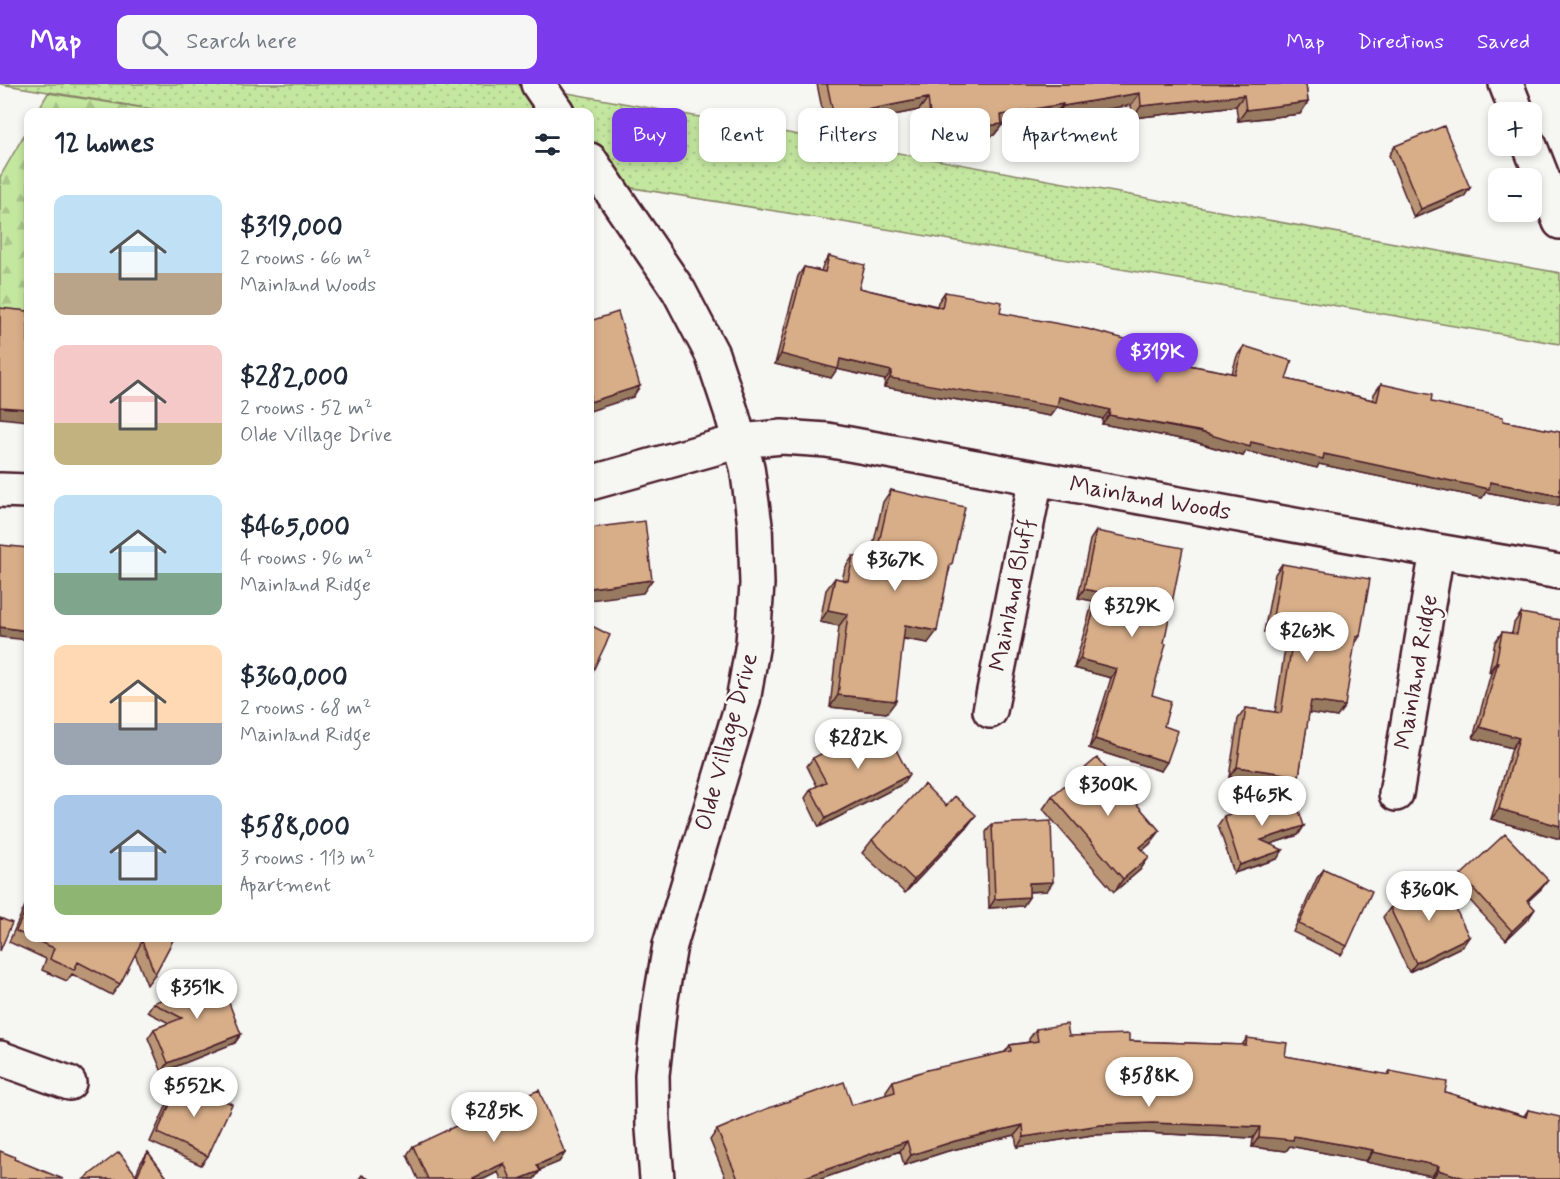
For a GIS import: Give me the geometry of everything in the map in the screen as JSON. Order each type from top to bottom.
[{"type":"street","points":[[1506,84],[1513,102]]},
{"type":"street","points":[[1534,156],[1560,222]]},
{"type":"street","name":"Olde Village Drive","points":[[594,166],[679,291],[712,354],[747,467],[754,525],[757,584],[753,643],[742,701],[670,945],[660,1004],[652,1074],[652,1129],[657,1179]]},
{"type":"street","name":"Mainland Woods","points":[[594,482],[740,441],[782,437],[827,440],[1560,572]]},
{"type":"street","name":"Mainland Bluff","points":[[990,711],[1036,478]]},
{"type":"street","points":[[0,490],[24,491]]},
{"type":"street","name":"Mainland Ridge","points":[[1396,794],[1437,551]]},
{"type":"street","points":[[0,1058],[69,1083]]},
{"type":"green space","points":[[0,84],[518,84],[650,108],[612,108],[612,162],[687,162],[687,115],[699,117],[699,162],[786,162],[786,133],[798,135],[798,162],[898,162],[898,153],[910,155],[910,162],[948,162],[1560,273],[1560,344],[594,182],[594,108],[146,108]]},
{"type":"green space","points":[[48,93],[144,108],[39,108]]},
{"type":"green space","points":[[24,135],[24,327],[0,324],[0,177]]},
{"type":"building","points":[[827,84],[1306,84],[1308,102],[1246,110],[1244,95],[1141,106],[1140,93],[1063,106],[1063,104],[1040,108],[1002,108],[1002,124],[990,126],[990,108],[929,108],[928,98],[876,108],[832,108]]},
{"type":"building","points":[[1444,126],[1470,188],[1421,209],[1395,146]]},
{"type":"building","points":[[829,256],[865,265],[859,288],[942,308],[945,292],[1002,302],[1000,313],[1087,329],[1148,345],[1145,357],[1235,374],[1244,346],[1292,361],[1286,379],[1377,401],[1381,384],[1432,395],[1431,402],[1503,417],[1503,421],[1560,432],[1560,496],[1490,482],[1489,489],[1324,454],[1323,459],[1251,442],[1250,447],[1198,431],[1109,415],[1110,410],[1059,397],[1057,407],[890,378],[892,371],[840,359],[838,369],[781,354],[804,267],[825,272]]},
{"type":"building","points":[[0,308],[24,311],[24,409],[0,407]]},
{"type":"building","points":[[618,312],[640,386],[594,401],[594,320]]},
{"type":"building","points":[[891,490],[965,507],[952,564],[950,564],[937,631],[905,625],[896,701],[838,695],[848,614],[828,610],[835,578],[848,581],[853,556],[875,560]]},
{"type":"building","points":[[645,521],[652,580],[594,587],[594,527]]},
{"type":"building","points":[[1096,531],[1183,548],[1164,643],[1166,644],[1152,695],[1171,701],[1164,726],[1178,731],[1167,762],[1095,739],[1117,669],[1080,659],[1099,592],[1084,589]]},
{"type":"building","points":[[0,545],[24,548],[24,630],[0,627]]},
{"type":"building","points":[[1282,564],[1370,579],[1360,636],[1356,636],[1345,706],[1311,701],[1299,776],[1237,767],[1246,708],[1281,713],[1295,625],[1272,622]]},
{"type":"building","points":[[1521,613],[1560,620],[1560,826],[1499,809],[1519,738],[1480,727],[1498,662],[1496,662],[1502,632],[1517,634]]},
{"type":"building","points":[[594,627],[610,635],[594,669]]},
{"type":"building","points":[[882,722],[909,775],[826,818],[811,789],[826,782],[813,758]]},
{"type":"building","points":[[1097,758],[1160,831],[1140,847],[1149,857],[1123,879],[1052,796]]},
{"type":"building","points":[[924,784],[946,806],[955,796],[976,815],[914,880],[872,840]]},
{"type":"building","points":[[1293,792],[1304,826],[1261,840],[1283,850],[1240,865],[1224,816]]},
{"type":"building","points":[[1051,821],[1053,882],[1029,883],[1029,897],[995,899],[992,824]]},
{"type":"building","points":[[1505,834],[1548,880],[1527,900],[1535,909],[1512,931],[1461,875]]},
{"type":"building","points":[[1324,869],[1372,891],[1347,946],[1299,924]]},
{"type":"building","points":[[1443,882],[1469,937],[1416,963],[1390,908]]},
{"type":"building","points":[[24,914],[24,935],[16,931]]},
{"type":"building","points":[[0,918],[12,923],[0,951]]},
{"type":"building","points":[[40,942],[141,942],[120,984],[78,962],[74,970],[50,959],[54,948]]},
{"type":"building","points":[[142,942],[172,942],[155,974]]},
{"type":"building","points":[[219,977],[241,1034],[168,1063],[154,1029],[182,1018],[153,1003]]},
{"type":"building","points":[[1067,1024],[1069,1036],[1129,1034],[1129,1041],[1246,1045],[1247,1038],[1287,1043],[1285,1056],[1389,1075],[1390,1071],[1447,1082],[1445,1092],[1526,1117],[1528,1110],[1560,1117],[1560,1179],[1468,1179],[1438,1170],[1439,1166],[1373,1152],[1373,1150],[1294,1136],[1293,1140],[1259,1137],[1260,1127],[1152,1123],[1100,1125],[1024,1137],[1023,1125],[955,1141],[911,1155],[907,1141],[800,1179],[738,1179],[717,1130],[766,1109],[844,1082],[852,1105],[895,1092],[893,1081],[927,1070],[1011,1051],[1010,1045],[1038,1041],[1036,1029]]},
{"type":"building","points":[[181,1080],[232,1104],[208,1156],[157,1133]]},
{"type":"building","points":[[539,1090],[565,1153],[537,1165],[540,1171],[520,1179],[511,1179],[504,1163],[471,1179],[428,1179],[413,1146]]},
{"type":"building","points":[[0,1151],[15,1157],[14,1159],[63,1179],[0,1179]]},
{"type":"building","points":[[119,1152],[137,1176],[148,1152],[168,1179],[84,1179]]}]
